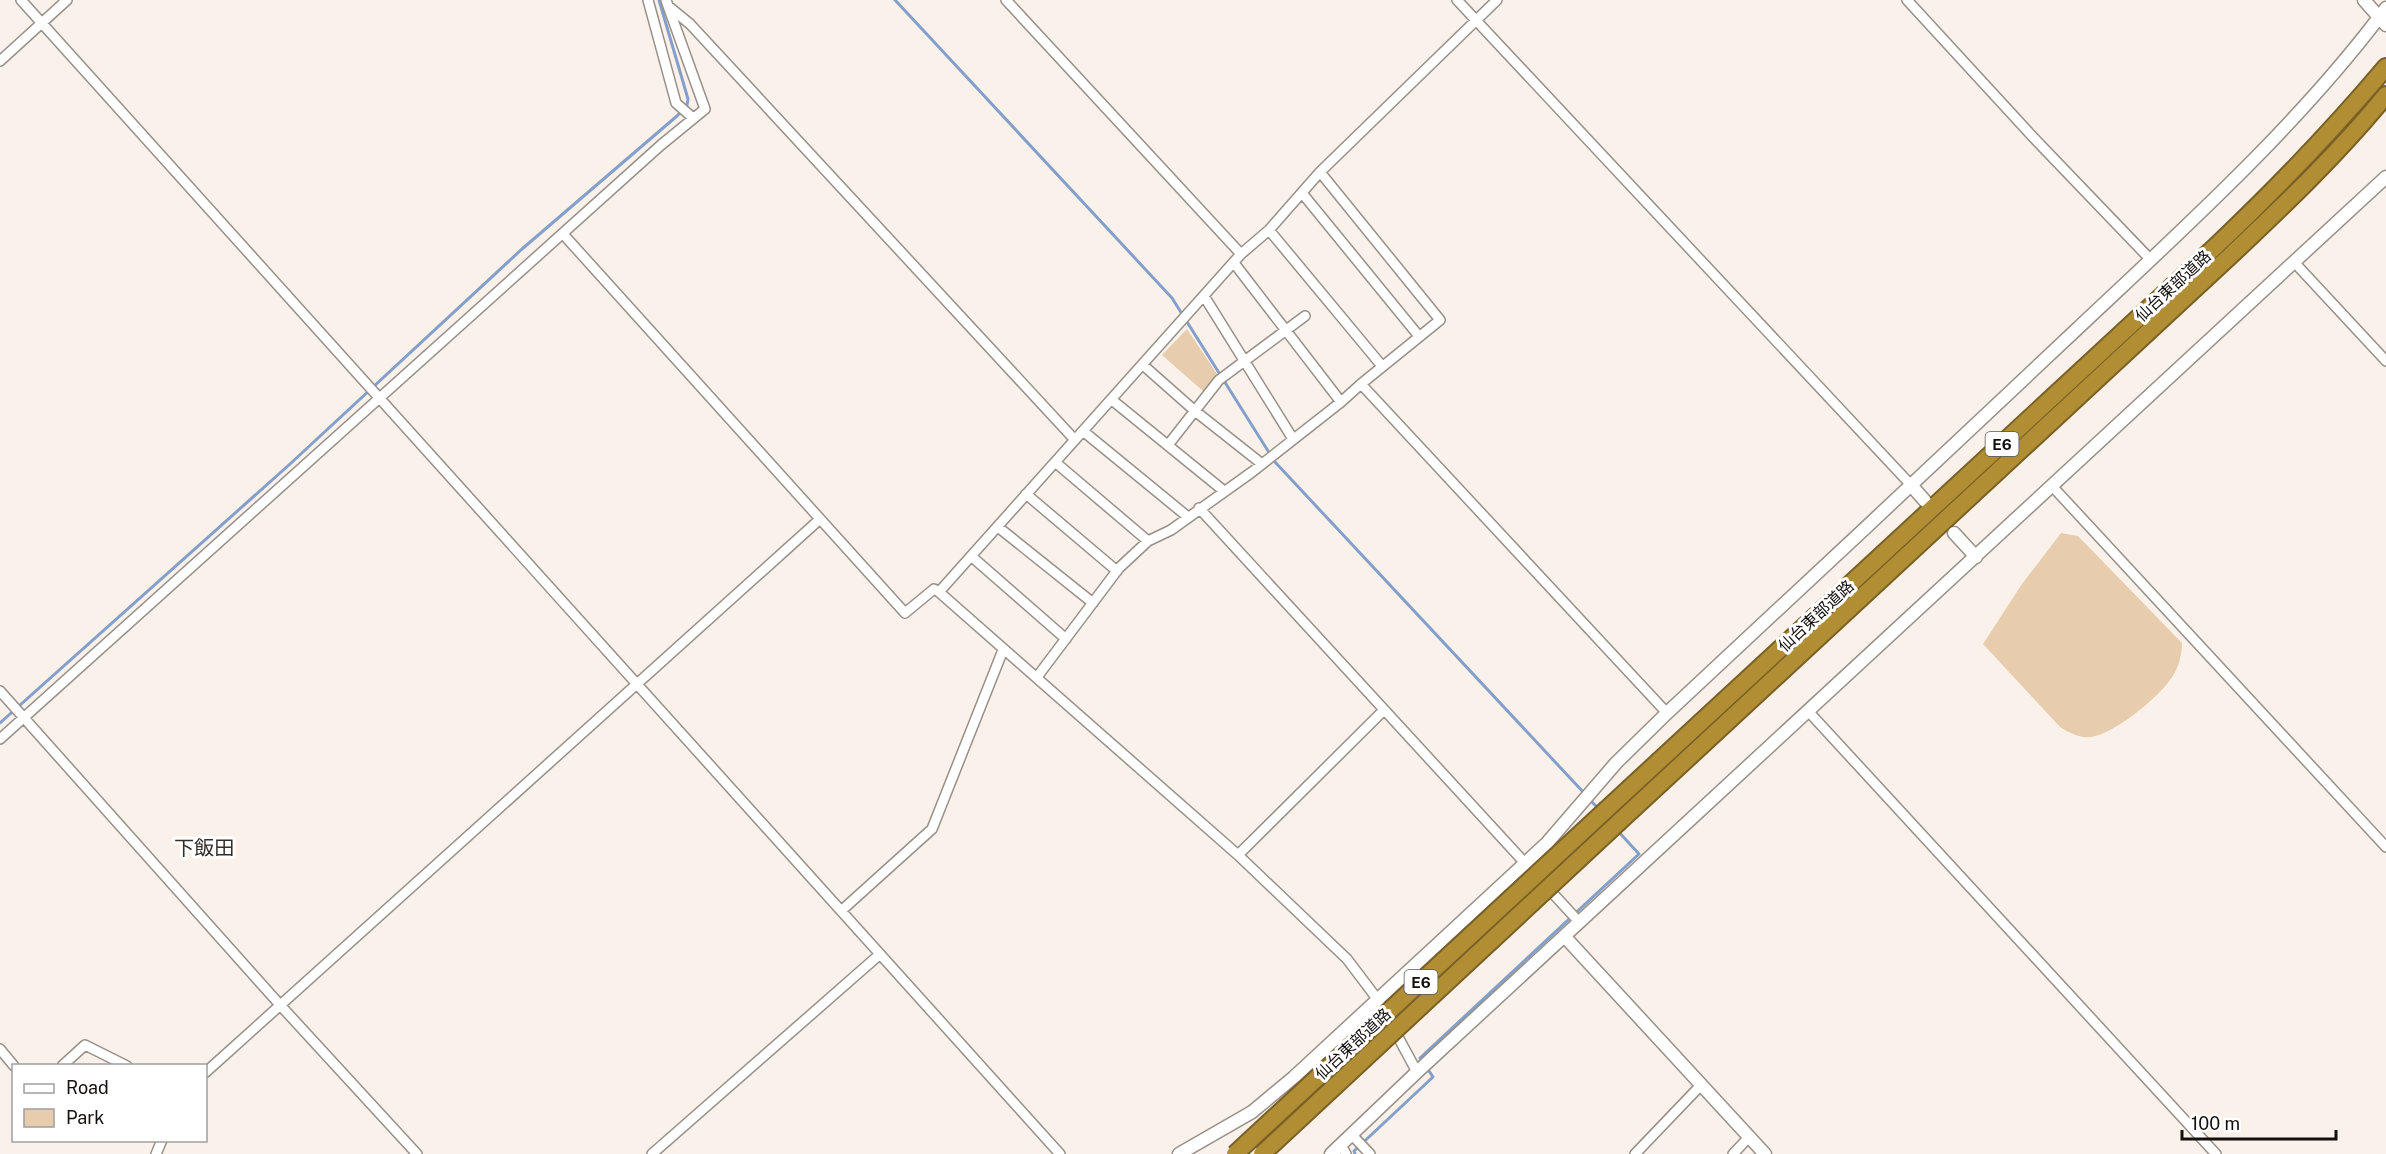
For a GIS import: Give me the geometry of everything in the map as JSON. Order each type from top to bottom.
[{"type":"highway","name":"仙台東部道路","points":[[1235,1154],[2216,246],[2332,130],[2386,67]]},
{"type":"highway","name":"仙台東部道路","points":[[1262,1154],[2236,251],[2346,142],[2386,95]]},
{"type":"street","points":[[21,0],[879,956],[1060,1154]]},
{"type":"street","points":[[0,61],[68,0]]},
{"type":"street","points":[[648,0],[678,105],[691,116]]},
{"type":"street","points":[[1006,0],[1241,254]]},
{"type":"street","points":[[1457,0],[1925,501]]},
{"type":"street","points":[[939,592],[1241,254],[1269,230],[1320,172],[1497,0]]},
{"type":"street","points":[[1907,0],[2150,260]]},
{"type":"street","points":[[1179,1154],[1252,1112],[1378,1000],[1547,843],[1616,763],[1667,714],[2150,260],[2236,176],[2313,96],[2384,17],[2364,0]]},
{"type":"street","points":[[0,739],[377,396],[563,234],[691,116],[705,110],[667,3]]},
{"type":"street","points":[[667,3],[690,24],[1075,440]]},
{"type":"street","points":[[1037,677],[1117,571],[1148,541],[1171,530],[1269,458],[1440,320],[1320,172]]},
{"type":"street","points":[[1331,1154],[1344,1149],[1417,1072],[1565,937],[1575,917],[1808,711],[2386,177]]},
{"type":"street","points":[[1302,193],[1418,336]]},
{"type":"street","points":[[1269,230],[1382,366]]},
{"type":"street","points":[[563,234],[905,613],[934,589],[939,592],[1238,855],[1347,959],[1378,1000],[1417,1072]]},
{"type":"street","points":[[2294,262],[2386,361]]},
{"type":"street","points":[[1234,263],[1341,402]]},
{"type":"street","points":[[1204,296],[1293,439]]},
{"type":"street","points":[[1168,445],[1223,377],[1305,316]]},
{"type":"street","points":[[1143,365],[1195,411],[1269,458]]},
{"type":"street","points":[[1362,384],[1667,714]]},
{"type":"street","points":[[1112,400],[1224,491]]},
{"type":"street","points":[[1083,431],[1188,517]]},
{"type":"street","points":[[1055,462],[1148,541]]},
{"type":"street","points":[[2052,486],[2386,848]]},
{"type":"street","points":[[1026,495],[1117,571]]},
{"type":"street","points":[[1199,508],[1575,917]]},
{"type":"street","points":[[207,1071],[819,520]]},
{"type":"street","points":[[998,527],[1093,603]]},
{"type":"street","points":[[1954,533],[1976,557]]},
{"type":"street","points":[[971,556],[1066,639]]},
{"type":"street","points":[[841,911],[932,829],[1003,650]]},
{"type":"street","points":[[0,690],[281,1006],[417,1154]]},
{"type":"street","points":[[1238,855],[1384,710]]},
{"type":"street","points":[[1808,711],[2216,1154]]},
{"type":"street","points":[[1565,937],[1765,1154]]},
{"type":"street","points":[[652,1154],[879,956]]},
{"type":"street","points":[[63,1064],[85,1045],[125,1064]]},
{"type":"street","points":[[0,1049],[13,1064]]},
{"type":"street","points":[[1635,1154],[1702,1084]]},
{"type":"street","points":[[1353,1137],[1369,1153]]},
{"type":"street","points":[[1734,1154],[1749,1137]]},
{"type":"green space","points":[[1187,329],[1217,374],[1204,392],[1162,355]]},
{"type":"green space","points":[[2061,533],[2078,536],[2182,643],[2177,667],[2171,679],[2162,689],[2125,721],[2112,729],[2090,737],[2078,736],[2060,727],[1983,644],[2022,584]]},
{"type":"waterway","points":[[0,723],[290,464],[522,249],[677,116],[687,105],[688,99],[659,0]]},
{"type":"waterway","points":[[895,0],[1172,298],[1275,462],[1585,794]]},
{"type":"waterway","points":[[1589,799],[1599,809]]},
{"type":"waterway","points":[[1420,1058],[1639,854],[1617,830]]},
{"type":"waterway","points":[[1355,1154],[1354,1151],[1433,1077],[1429,1071]]},
{"type":"district","name":"下飯田","points":[[204,848]]}]
